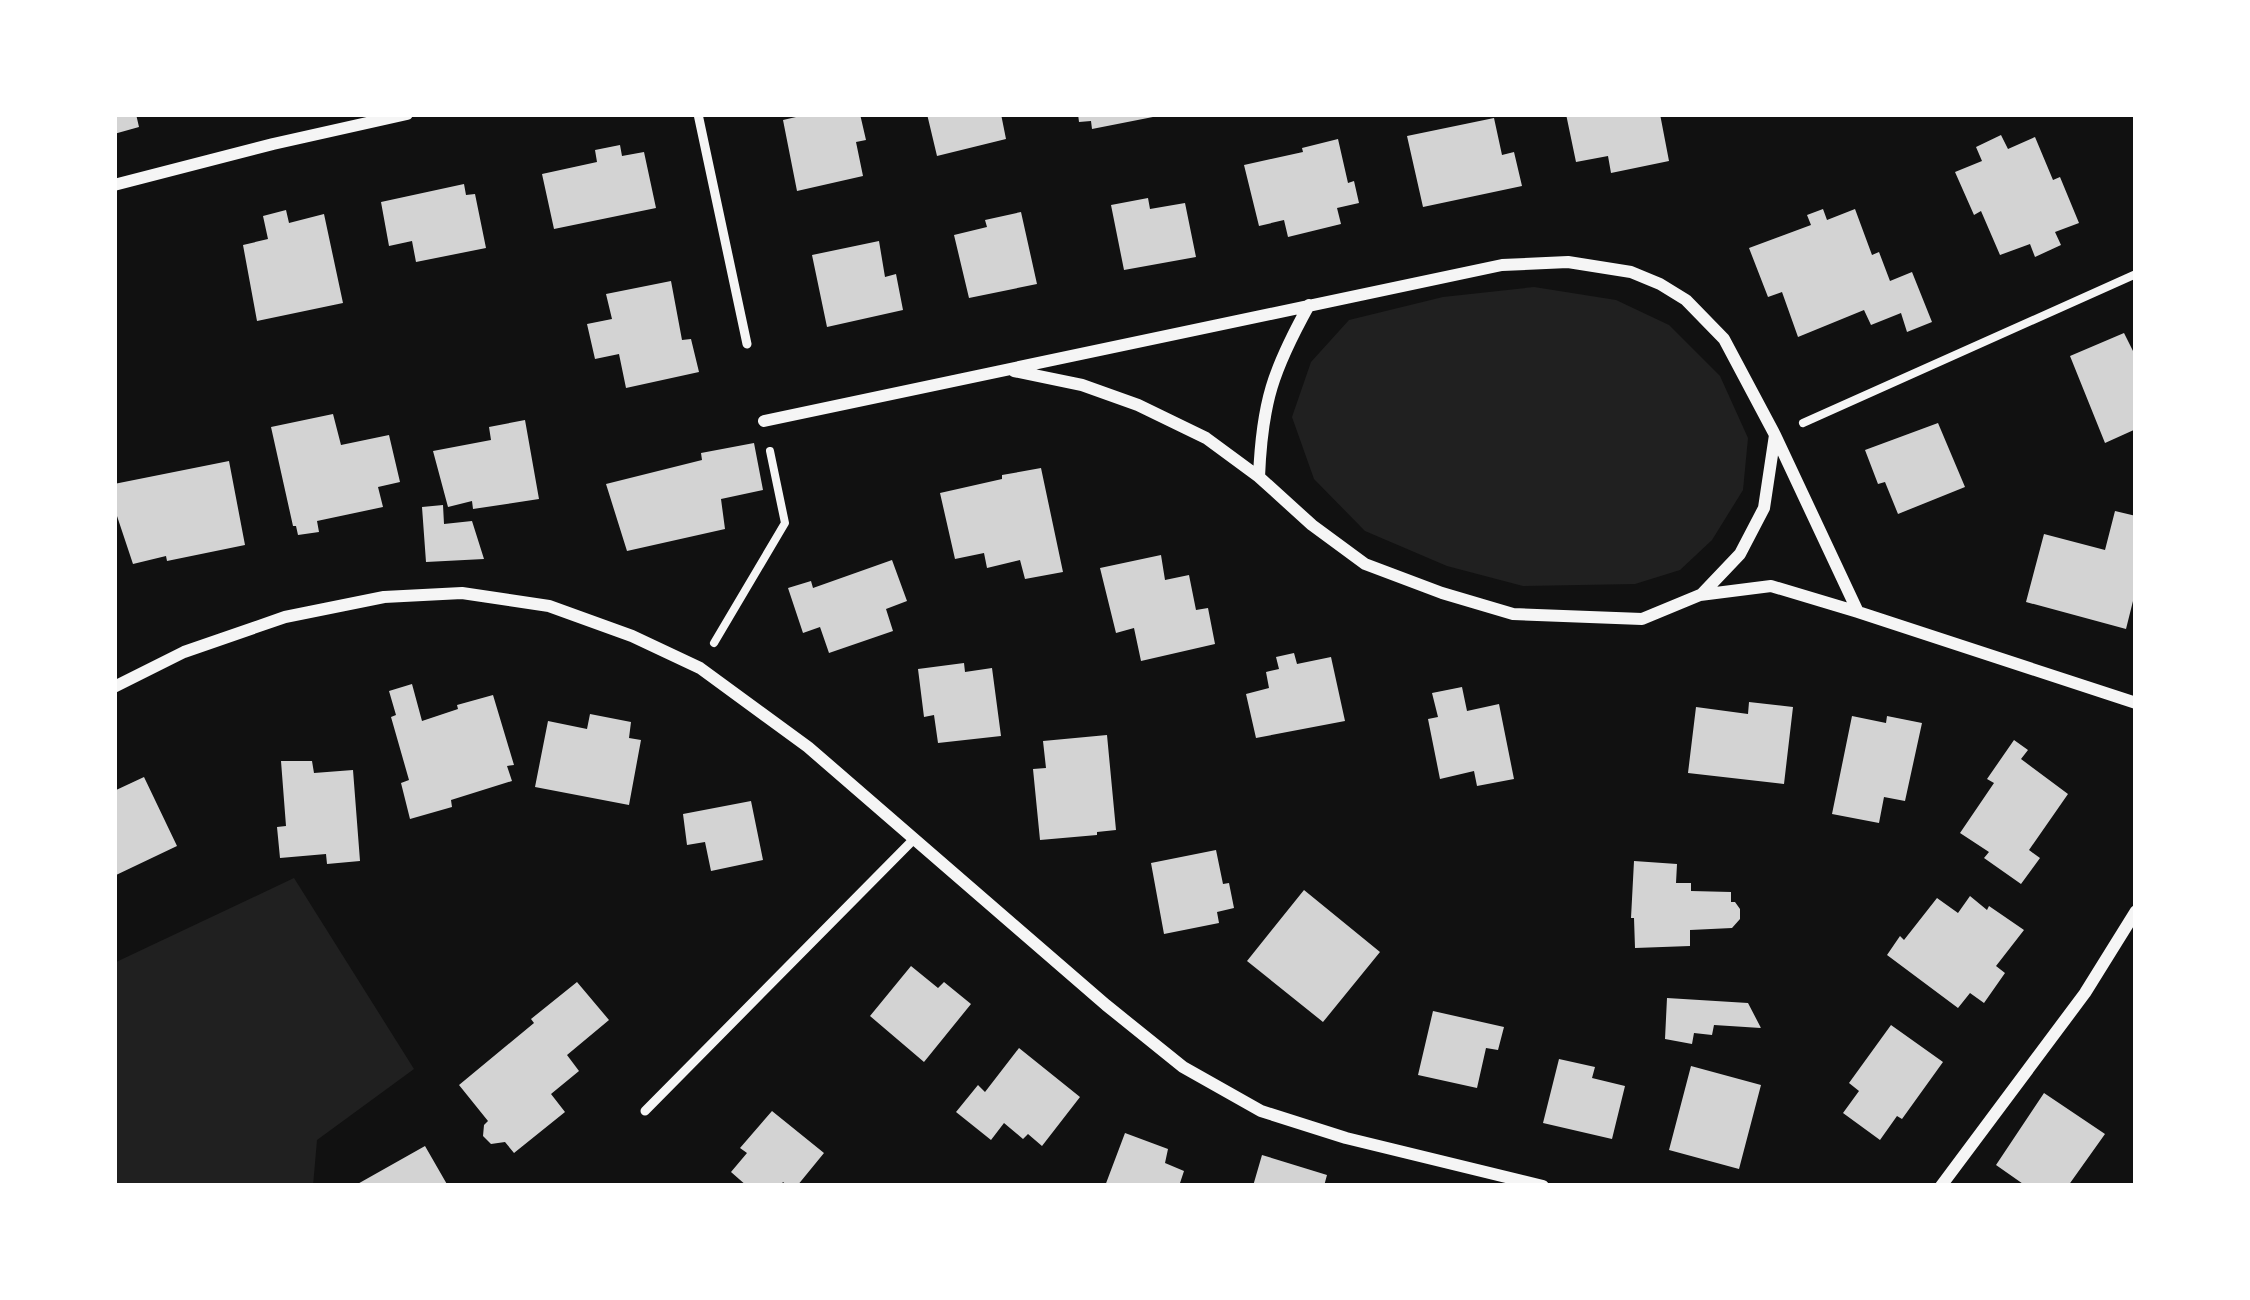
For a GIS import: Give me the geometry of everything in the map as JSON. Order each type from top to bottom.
[{"type":"street","points":[[114,185],[407,114]]},
{"type":"street","points":[[764,422],[1502,265],[1568,262],[1631,272],[1686,300],[1724,339],[1858,612]]},
{"type":"street","points":[[1259,477],[1267,396],[1309,305]]},
{"type":"street","points":[[1007,370],[1082,385],[1138,404],[1206,438],[1365,564],[1513,614],[1642,619],[1700,596],[1771,586],[2136,703]]},
{"type":"street","points":[[1700,596],[1740,554],[1764,508],[1775,435]]},
{"type":"street","points":[[114,687],[184,652],[285,617],[384,597],[462,592],[549,606],[632,636],[700,668],[808,747],[1183,1067],[1261,1111],[1346,1138],[1544,1186]]},
{"type":"street","points":[[1941,1186],[2085,993],[2136,911]]},
{"type":"lane","points":[[698,114],[747,344]]},
{"type":"lane","points":[[644,1111],[914,839]]},
{"type":"path","points":[[1814,418],[2136,274]]},
{"type":"path","points":[[700,668],[785,523],[764,422]]},
{"type":"shaded area","points":[[1534,287],[1616,300],[1669,325],[1720,376],[1748,438],[1743,490],[1712,540],[1680,570],[1635,584],[1523,586],[1447,566],[1365,531],[1314,479],[1292,417],[1311,362],[1349,320],[1443,297]]},
{"type":"shaded area","points":[[294,878],[414,1069],[317,1140],[313,1186],[114,1186],[114,963]]},
{"type":"building","points":[[114,114],[136,114],[139,127],[114,134]]},
{"type":"building","points":[[809,114],[860,114],[866,140],[856,142],[863,176],[797,191],[783,120]]},
{"type":"building","points":[[927,114],[1001,114],[1006,139],[937,156]]},
{"type":"building","points":[[1078,114],[1158,116],[1092,129],[1091,121],[1079,122]]},
{"type":"building","points":[[1566,114],[1660,114],[1669,161],[1611,173],[1608,156],[1576,162]]},
{"type":"building","points":[[1494,118],[1502,155],[1514,152],[1522,186],[1423,207],[1407,136]]},
{"type":"building","points":[[2001,135],[2008,149],[2035,137],[2053,180],[2060,177],[2079,223],[2055,232],[2061,245],[2035,257],[2030,244],[2000,255],[1981,211],[1974,215],[1955,172],[1982,161],[1976,147]]},
{"type":"building","points":[[1338,139],[1348,183],[1354,181],[1359,203],[1337,208],[1341,224],[1288,237],[1284,220],[1259,226],[1244,165]]},
{"type":"building","points":[[620,145],[622,156],[644,152],[656,208],[554,229],[542,174],[597,162],[595,150]]},
{"type":"building","points":[[464,184],[466,195],[475,194],[486,248],[416,262],[412,241],[389,246],[381,202]]},
{"type":"building","points":[[1148,198],[1150,209],[1185,203],[1196,257],[1124,270],[1111,205]]},
{"type":"building","points":[[1823,209],[1827,220],[1855,209],[1872,255],[1879,252],[1890,281],[1912,272],[1932,322],[1907,332],[1901,313],[1871,325],[1864,310],[1798,337],[1782,292],[1768,297],[1749,248],[1811,225],[1807,215]]},
{"type":"building","points":[[286,210],[289,223],[324,214],[343,303],[257,321],[243,245],[268,239],[263,216]]},
{"type":"building","points":[[1021,212],[1037,284],[969,298],[954,235],[987,227],[985,220]]},
{"type":"building","points":[[879,241],[885,277],[896,274],[903,310],[827,327],[812,255]]},
{"type":"building","points":[[671,281],[682,340],[691,339],[699,372],[626,388],[619,354],[595,359],[587,324],[612,319],[606,294]]},
{"type":"building","points":[[2124,333],[2136,357],[2136,429],[2105,443],[2070,356]]},
{"type":"building","points":[[333,414],[341,445],[389,435],[400,482],[378,487],[383,507],[317,521],[319,532],[298,535],[271,427]]},
{"type":"building","points":[[525,420],[539,499],[473,509],[472,501],[448,507],[433,451],[491,440],[489,427]]},
{"type":"building","points":[[1938,423],[1965,487],[1898,514],[1885,482],[1878,484],[1865,450]]},
{"type":"building","points":[[754,443],[763,490],[721,499],[725,529],[627,551],[606,484],[702,460],[701,453]]},
{"type":"building","points":[[229,461],[245,545],[133,564],[114,507],[114,484]]},
{"type":"building","points":[[1041,468],[1063,572],[1025,579],[1020,560],[987,568],[984,553],[955,559],[940,493]]},
{"type":"building","points":[[443,505],[444,524],[472,521],[484,559],[426,562],[422,507]]},
{"type":"building","points":[[2115,511],[2136,516],[2136,589],[2126,629],[2026,602],[2044,534],[2105,550]]},
{"type":"building","points":[[1161,555],[1165,580],[1189,575],[1196,610],[1208,608],[1215,644],[1141,661],[1134,628],[1116,633],[1100,568]]},
{"type":"building","points":[[892,560],[907,601],[886,609],[893,631],[829,653],[820,627],[803,633],[788,588],[811,581],[813,588]]},
{"type":"building","points":[[1294,653],[1297,664],[1331,657],[1345,721],[1256,738],[1246,694],[1269,688],[1266,672],[1279,669],[1276,657]]},
{"type":"building","points":[[964,663],[965,672],[992,668],[1001,736],[938,743],[934,715],[924,717],[918,669]]},
{"type":"building","points":[[412,684],[422,721],[493,695],[514,765],[507,766],[512,781],[410,819],[401,783],[409,780],[391,717],[396,715],[389,691]]},
{"type":"building","points":[[1462,687],[1467,711],[1499,704],[1514,779],[1477,786],[1474,771],[1440,779],[1428,719],[1438,717],[1432,693]]},
{"type":"building","points":[[1749,702],[1793,707],[1784,784],[1688,773],[1696,707],[1748,714]]},
{"type":"building","points":[[590,714],[631,722],[629,738],[641,740],[629,805],[535,787],[548,721],[587,729]]},
{"type":"building","points":[[1852,716],[1922,723],[1905,801],[1884,797],[1879,823],[1832,814]]},
{"type":"building","points":[[1107,735],[1116,830],[1040,840],[1033,769],[1046,768],[1043,741]]},
{"type":"building","points":[[2014,740],[2028,750],[2021,759],[2068,794],[2029,850],[2040,858],[2021,884],[1984,858],[1989,852],[1960,833],[1994,783],[1987,779]]},
{"type":"building","points":[[281,761],[312,761],[314,773],[353,770],[360,861],[327,864],[326,854],[280,858],[277,827],[286,826]]},
{"type":"building","points":[[144,777],[177,846],[114,876],[114,791]]},
{"type":"building","points":[[751,801],[763,860],[711,871],[705,842],[687,845],[683,814]]},
{"type":"building","points":[[1216,850],[1234,908],[1217,912],[1219,923],[1164,934],[1151,863]]},
{"type":"building","points":[[1634,861],[1677,864],[1676,883],[1691,883],[1691,891],[1731,892],[1740,919],[1732,928],[1690,930],[1690,946],[1635,948],[1631,918]]},
{"type":"building","points":[[1304,890],[1380,952],[1323,1022],[1247,961]]},
{"type":"building","points":[[1970,896],[2024,930],[1996,966],[2005,973],[1984,1003],[1970,993],[1958,1008],[1887,955],[1937,898],[1958,913]]},
{"type":"building","points":[[911,966],[938,988],[944,982],[971,1004],[924,1062],[870,1016]]},
{"type":"building","points":[[577,982],[609,1020],[567,1055],[579,1071],[551,1094],[565,1112],[514,1153],[505,1142],[491,1144],[483,1136],[488,1121],[459,1085]]},
{"type":"building","points":[[1667,998],[1748,1003],[1761,1028],[1714,1025],[1712,1035],[1694,1033],[1692,1044],[1665,1039]]},
{"type":"building","points":[[1433,1011],[1504,1027],[1498,1050],[1486,1048],[1477,1088],[1418,1075]]},
{"type":"building","points":[[1891,1025],[1943,1062],[1902,1119],[1897,1116],[1880,1140],[1843,1113],[1859,1091],[1849,1083]]},
{"type":"building","points":[[1019,1048],[1080,1097],[1042,1146],[1028,1134],[1023,1139],[1004,1123],[991,1140],[956,1112],[978,1085],[985,1092]]},
{"type":"building","points":[[1559,1059],[1595,1067],[1592,1078],[1625,1086],[1612,1139],[1543,1123]]},
{"type":"building","points":[[1691,1066],[1761,1085],[1739,1169],[1669,1150]]},
{"type":"building","points":[[2044,1093],[2105,1134],[2068,1186],[2026,1186],[1996,1165]]},
{"type":"building","points":[[772,1111],[824,1153],[797,1186],[783,1182],[780,1186],[747,1186],[731,1172],[747,1153],[740,1148]]},
{"type":"building","points":[[1125,1133],[1168,1149],[1165,1163],[1184,1171],[1179,1186],[1105,1186]]},
{"type":"building","points":[[425,1146],[448,1186],[354,1186]]},
{"type":"building","points":[[1262,1155],[1327,1175],[1324,1186],[1253,1186]]}]
